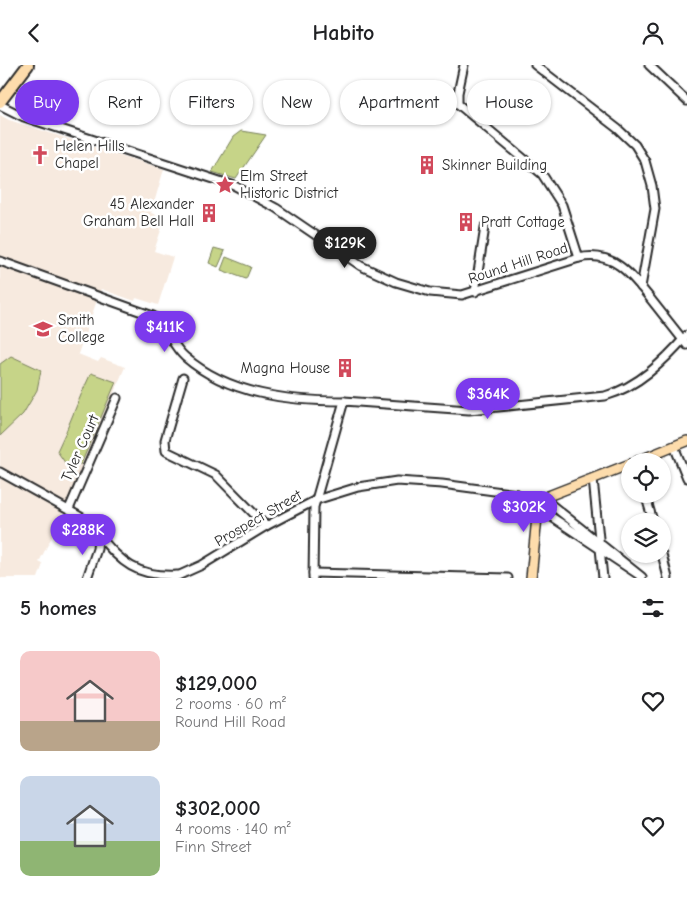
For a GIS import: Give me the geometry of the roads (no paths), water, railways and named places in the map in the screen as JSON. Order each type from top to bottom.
[{"type":"highway","points":[[0,103],[28,65]]},
{"type":"main road","points":[[657,453],[687,441]]},
{"type":"main road","points":[[531,578],[538,507],[543,498],[621,468]]},
{"type":"street","points":[[464,65],[458,93],[458,104],[542,174],[562,205],[579,258]]},
{"type":"street","points":[[535,65],[618,129],[635,145],[645,161],[652,186],[655,209],[641,287]]},
{"type":"street","points":[[649,65],[687,101]]},
{"type":"street","name":"Round Hill Road","points":[[0,103],[24,117],[235,186],[276,209],[356,263],[389,279],[447,295],[462,295],[475,292],[579,258],[593,256],[610,260],[625,269],[686,340]]},
{"type":"street","points":[[475,292],[485,227]]},
{"type":"street","points":[[0,261],[153,316],[166,329],[175,348],[198,367],[219,379],[281,399],[344,401],[469,410],[604,396],[622,391],[637,381],[686,340]]},
{"type":"street","points":[[183,378],[165,440],[166,451],[213,473],[266,525]]},
{"type":"street","name":"Tyler Court","points":[[69,509],[117,398]]},
{"type":"street","points":[[344,401],[316,500],[313,526],[313,575],[508,578]]},
{"type":"street","points":[[674,446],[687,478]]},
{"type":"street","name":"Prospect Street","points":[[0,472],[69,509],[92,527],[98,537],[116,557],[138,571],[163,576],[182,574]]},
{"type":"street","points":[[593,479],[603,578]]},
{"type":"street","name":"Prospect Street","points":[[173,578],[202,565],[266,525],[316,500],[358,487],[397,481],[442,484],[516,494],[642,577],[543,498]]},
{"type":"street","points":[[88,578],[97,549],[98,537]]},
{"type":"street","points":[[664,563],[668,578]]},
{"type":"place","name":"Helen Hills Chapel","points":[[40,155]]},
{"type":"place","name":"Skinner Building","points":[[427,165]]},
{"type":"place","name":"Elm Street Historic District","points":[[225,185]]},
{"type":"place","name":"45 Alexander Graham Bell Hall","points":[[209,213]]},
{"type":"place","name":"Pratt Cottage","points":[[466,222]]},
{"type":"place","name":"Smith College","points":[[43,329]]},
{"type":"place","name":"Magna House","points":[[345,368]]}]
